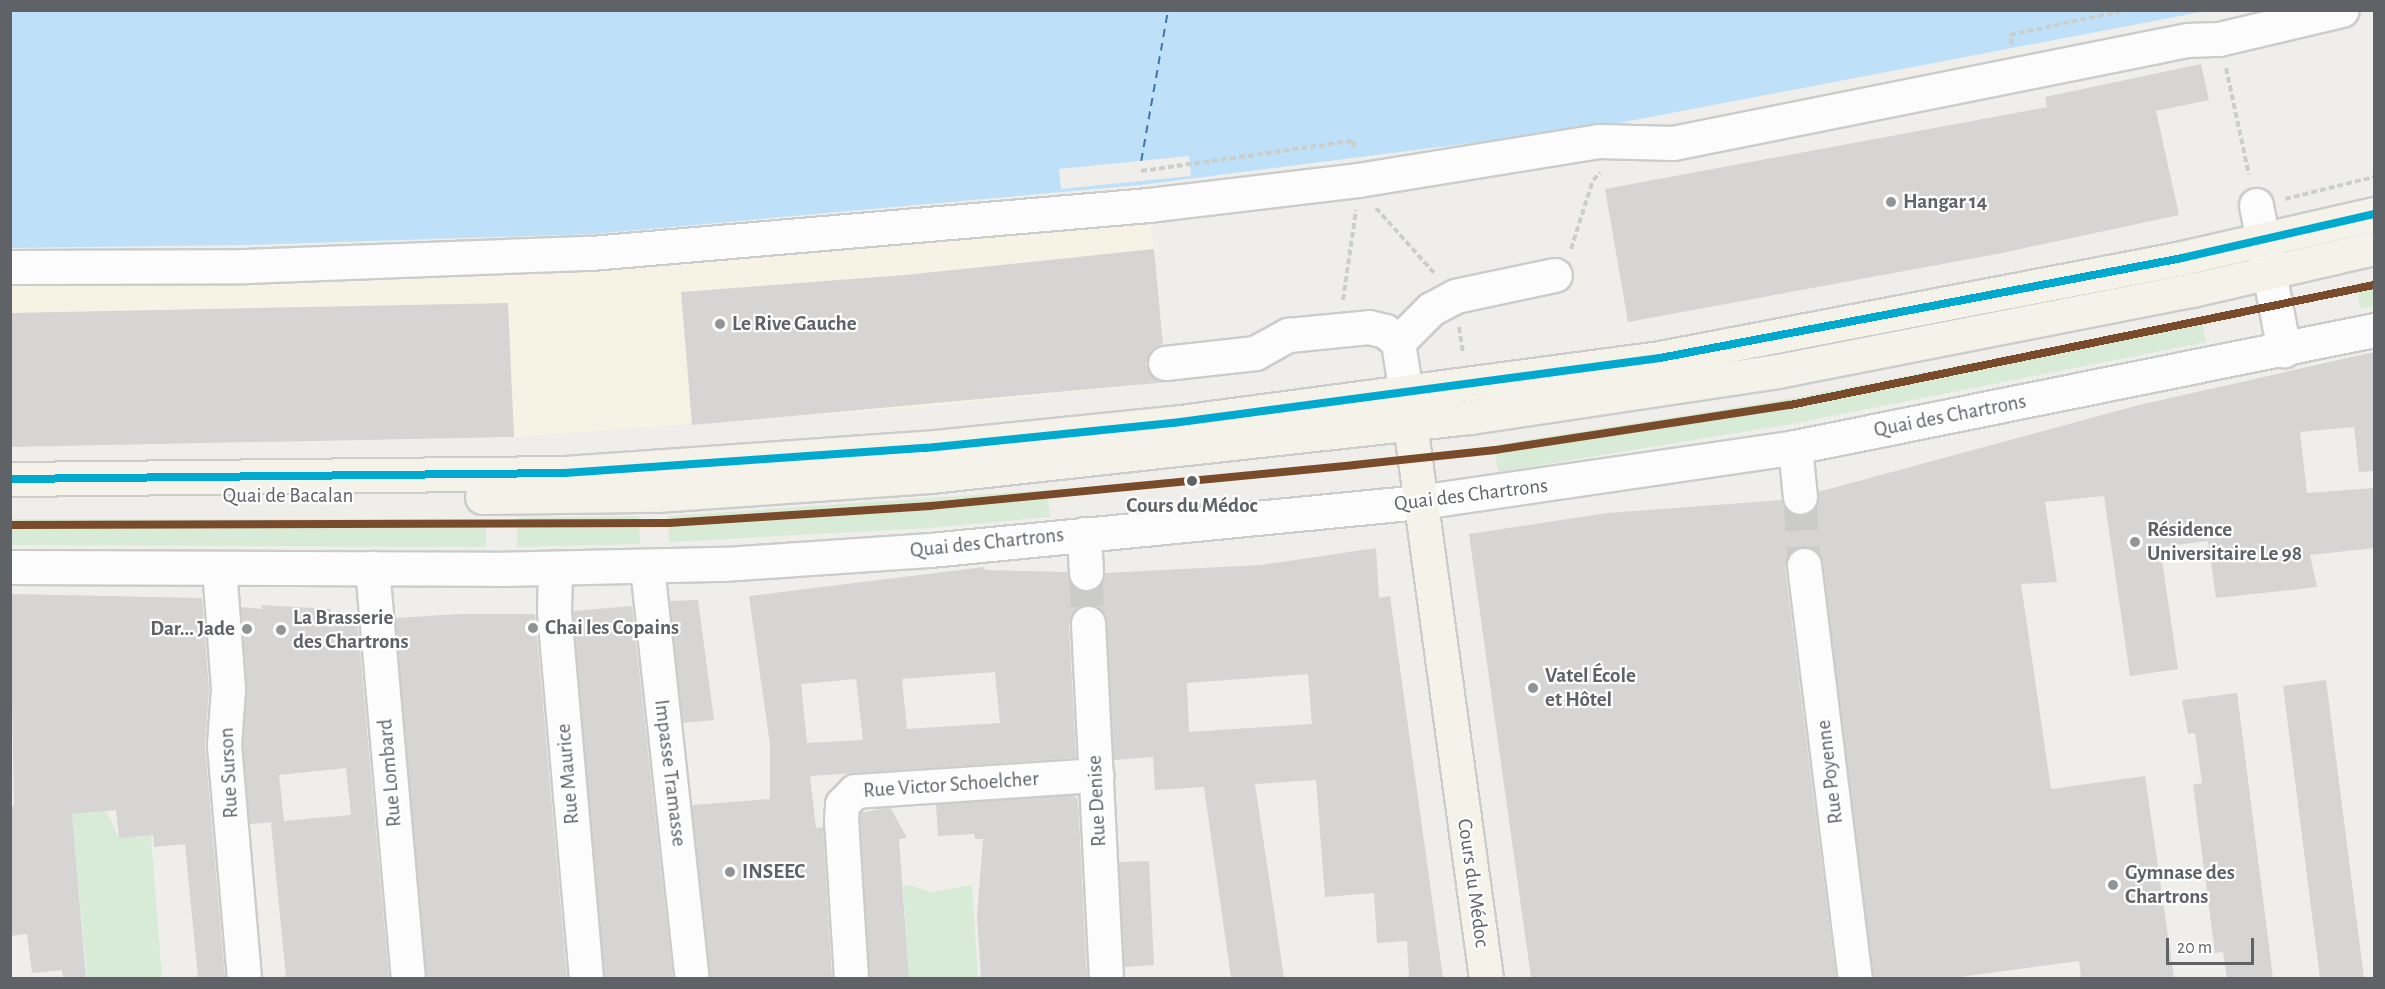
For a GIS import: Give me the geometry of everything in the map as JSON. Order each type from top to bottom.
[{"type":"main road","points":[[1408,409],[2262,239],[2374,214]]},
{"type":"main road","points":[[565,485],[658,495],[931,476],[1408,409],[1778,371],[2269,272],[2374,248]]},
{"type":"main road","name":"Cours du Médoc","points":[[1408,409],[1486,978]]},
{"type":"main road","name":"Quai de Bacalan","points":[[10,478],[565,485]]},
{"type":"main road","name":"Quai de Bacalan","points":[[10,495],[565,485]]},
{"type":"street","points":[[10,267],[592,264],[1149,205],[1358,180],[1599,141],[1673,143],[2187,40],[2219,39],[2342,10]]},
{"type":"street","points":[[2256,205],[2284,350]]},
{"type":"street","points":[[1398,342],[1431,309],[1455,296],[1555,275]]},
{"type":"street","points":[[1165,363],[1255,353],[1288,335],[1339,328],[1369,327],[1385,331],[1398,342],[1408,409]]},
{"type":"street","name":"Quai des Chartrons","points":[[555,568],[647,567],[930,550],[1420,502],[1795,447],[2374,330]]},
{"type":"street","points":[[1795,447],[1800,497]]},
{"type":"street","points":[[1084,534],[1086,573]]},
{"type":"street","name":"Rue Poyenne","points":[[1804,565],[1855,978]]},
{"type":"street","points":[[10,567],[555,568]]},
{"type":"street","name":"Impasse Tramasse","points":[[647,567],[692,978]]},
{"type":"street","name":"Rue Surson","points":[[219,568],[228,689],[224,745],[244,978]]},
{"type":"street","name":"Rue Lombard","points":[[372,568],[408,978]]},
{"type":"street","name":"Rue Maurice","points":[[555,568],[554,612],[586,978]]},
{"type":"street","name":"Rue Denise","points":[[1088,623],[1106,978]]},
{"type":"street","name":"Rue Victor Schoelcher","points":[[851,978],[841,820],[842,804],[855,791],[1096,775]]},
{"type":"path","points":[[2013,47],[2010,35],[2126,10]]},
{"type":"path","points":[[2232,95],[2256,205]]},
{"type":"path","points":[[1141,171],[1353,141],[1356,159]]},
{"type":"path","points":[[1555,275],[1566,264],[1593,180],[1602,171]]},
{"type":"path","points":[[2313,193],[2374,177]]},
{"type":"path","points":[[1368,198],[1455,296],[1464,359]]},
{"type":"path","points":[[1339,328],[1358,201]]},
{"type":"shaded area","points":[[1149,205],[1168,382],[931,406],[514,437],[11,447],[10,267],[245,266]]},
{"type":"green space","points":[[2374,280],[2374,306],[2361,309],[2355,284]]},
{"type":"green space","points":[[2201,318],[2206,342],[1792,424],[1498,472],[1494,445],[1789,399]]},
{"type":"green space","points":[[1047,490],[1050,517],[929,528],[669,542],[668,516]]},
{"type":"green space","points":[[639,516],[640,544],[517,547],[517,518]]},
{"type":"green space","points":[[11,519],[486,519],[486,547],[11,545]]},
{"type":"green space","points":[[106,811],[119,838],[151,835],[162,978],[87,978],[72,814]]},
{"type":"green space","points":[[908,885],[932,892],[972,885],[978,978],[909,978],[903,886]]},
{"type":"water","points":[[10,11],[2206,11],[1598,127],[1140,185],[593,234],[244,245],[11,248]]},
{"type":"pier","points":[[1189,156],[1191,176],[1061,189],[1059,169]]},
{"type":"building","name":"Hangar 14","points":[[2201,64],[2209,100],[2156,111],[2179,215],[1997,254],[1628,322],[1605,189],[2047,107],[2045,97]]},
{"type":"building","points":[[1154,249],[1163,344],[1153,348],[1146,364],[1150,375],[1168,382],[692,425],[681,292],[905,275]]},
{"type":"building","points":[[508,303],[514,437],[10,447],[10,313]]},
{"type":"building","points":[[2374,352],[2374,471],[2359,472],[2354,427],[2300,432],[2307,493],[2374,488],[2374,548],[2310,555],[2317,587],[2216,598],[2208,541],[2160,547],[2178,669],[2130,676],[2104,496],[2045,502],[2057,582],[2021,584],[2051,789],[2145,776],[2174,978],[2081,978],[2079,961],[1953,978],[1873,978],[1823,563],[1819,553],[1802,546],[1792,550],[1785,567],[1836,978],[1531,978],[1469,534],[1607,513],[1782,500],[1792,514],[1802,516],[1817,505],[1818,492],[2139,405]]},
{"type":"building","points":[[1376,548],[1379,598],[1390,596],[1443,978],[1409,978],[1407,941],[1377,943],[1374,893],[1325,897],[1316,780],[1255,784],[1284,978],[1231,978],[1204,787],[1155,790],[1153,757],[1114,760],[1107,622],[1103,612],[1088,604],[1077,608],[1069,624],[1076,758],[810,776],[816,828],[823,827],[832,978],[710,978],[692,805],[770,799],[770,745],[749,596],[984,567],[985,570],[1067,572],[1071,584],[1088,592],[1097,588],[1105,573],[1261,565]],"holes":[[[995,672],[1000,723],[907,729],[902,679]],[[1308,674],[1312,724],[1189,732],[1187,683]],[[856,679],[863,740],[807,743],[801,684]]]},
{"type":"building","points":[[10,594],[202,598],[209,689],[205,746],[225,978],[198,978],[185,844],[154,847],[153,835],[119,838],[116,810],[72,814],[86,978],[63,978],[62,970],[32,973],[27,934],[10,936],[10,806],[14,806]]},
{"type":"building","points":[[698,600],[714,720],[683,723],[670,601]]},
{"type":"building","points":[[261,605],[331,609],[331,614],[357,616],[389,978],[286,978],[271,823],[274,822],[250,824],[243,745],[247,688],[241,607],[262,609]],"holes":[[[346,768],[351,815],[284,821],[279,775]]]},
{"type":"building","points":[[632,606],[673,978],[604,978],[573,611]]},
{"type":"building","points":[[460,614],[535,614],[567,978],[426,978],[395,618]]},
{"type":"building","points":[[2326,680],[2364,978],[2320,978],[2283,686]]},
{"type":"building","points":[[2237,693],[2273,978],[2227,978],[2223,952],[2215,953],[2193,785],[2202,783],[2195,733],[2188,734],[2182,700]]},
{"type":"building","points":[[1071,795],[1078,799],[1087,978],[981,978],[977,916],[983,839],[975,839],[974,834],[938,836],[936,804]]},
{"type":"building","points":[[890,807],[907,838],[899,839],[909,978],[869,978],[860,813]]},
{"type":"building","points":[[1149,861],[1154,965],[1124,967],[1119,862]]},
{"type":"ferry route","points":[[1141,161],[1168,10]]},
{"type":"tunnel","points":[[1800,497],[1804,565]]},
{"type":"tunnel","points":[[1086,573],[1088,623]]},
{"type":"transit line","points":[[10,479],[565,473],[925,448],[1173,423],[1660,358],[2182,258],[2374,214]]},
{"type":"transit line","points":[[10,525],[669,523],[930,506],[1354,465],[1495,450],[1790,405],[2374,285]]},
{"type":"place","name":"Hangar 14","points":[[1891,202]]},
{"type":"place","name":"Le Rive Gauche","points":[[720,324]]},
{"type":"place","name":"Cours du Médoc","points":[[1192,481]]},
{"type":"place","name":"Résidence Universitaire Le 98","points":[[2135,542]]},
{"type":"place","name":"Chai les Copains","points":[[533,628]]},
{"type":"place","name":"Dar... Jade","points":[[247,629]]},
{"type":"place","name":"La Brasserie des Chartrons","points":[[281,630]]},
{"type":"place","name":"Vatel École et Hôtel","points":[[1533,688]]},
{"type":"place","name":"INSEEC","points":[[730,872]]},
{"type":"place","name":"Gymnase des Chartrons","points":[[2113,885]]}]
